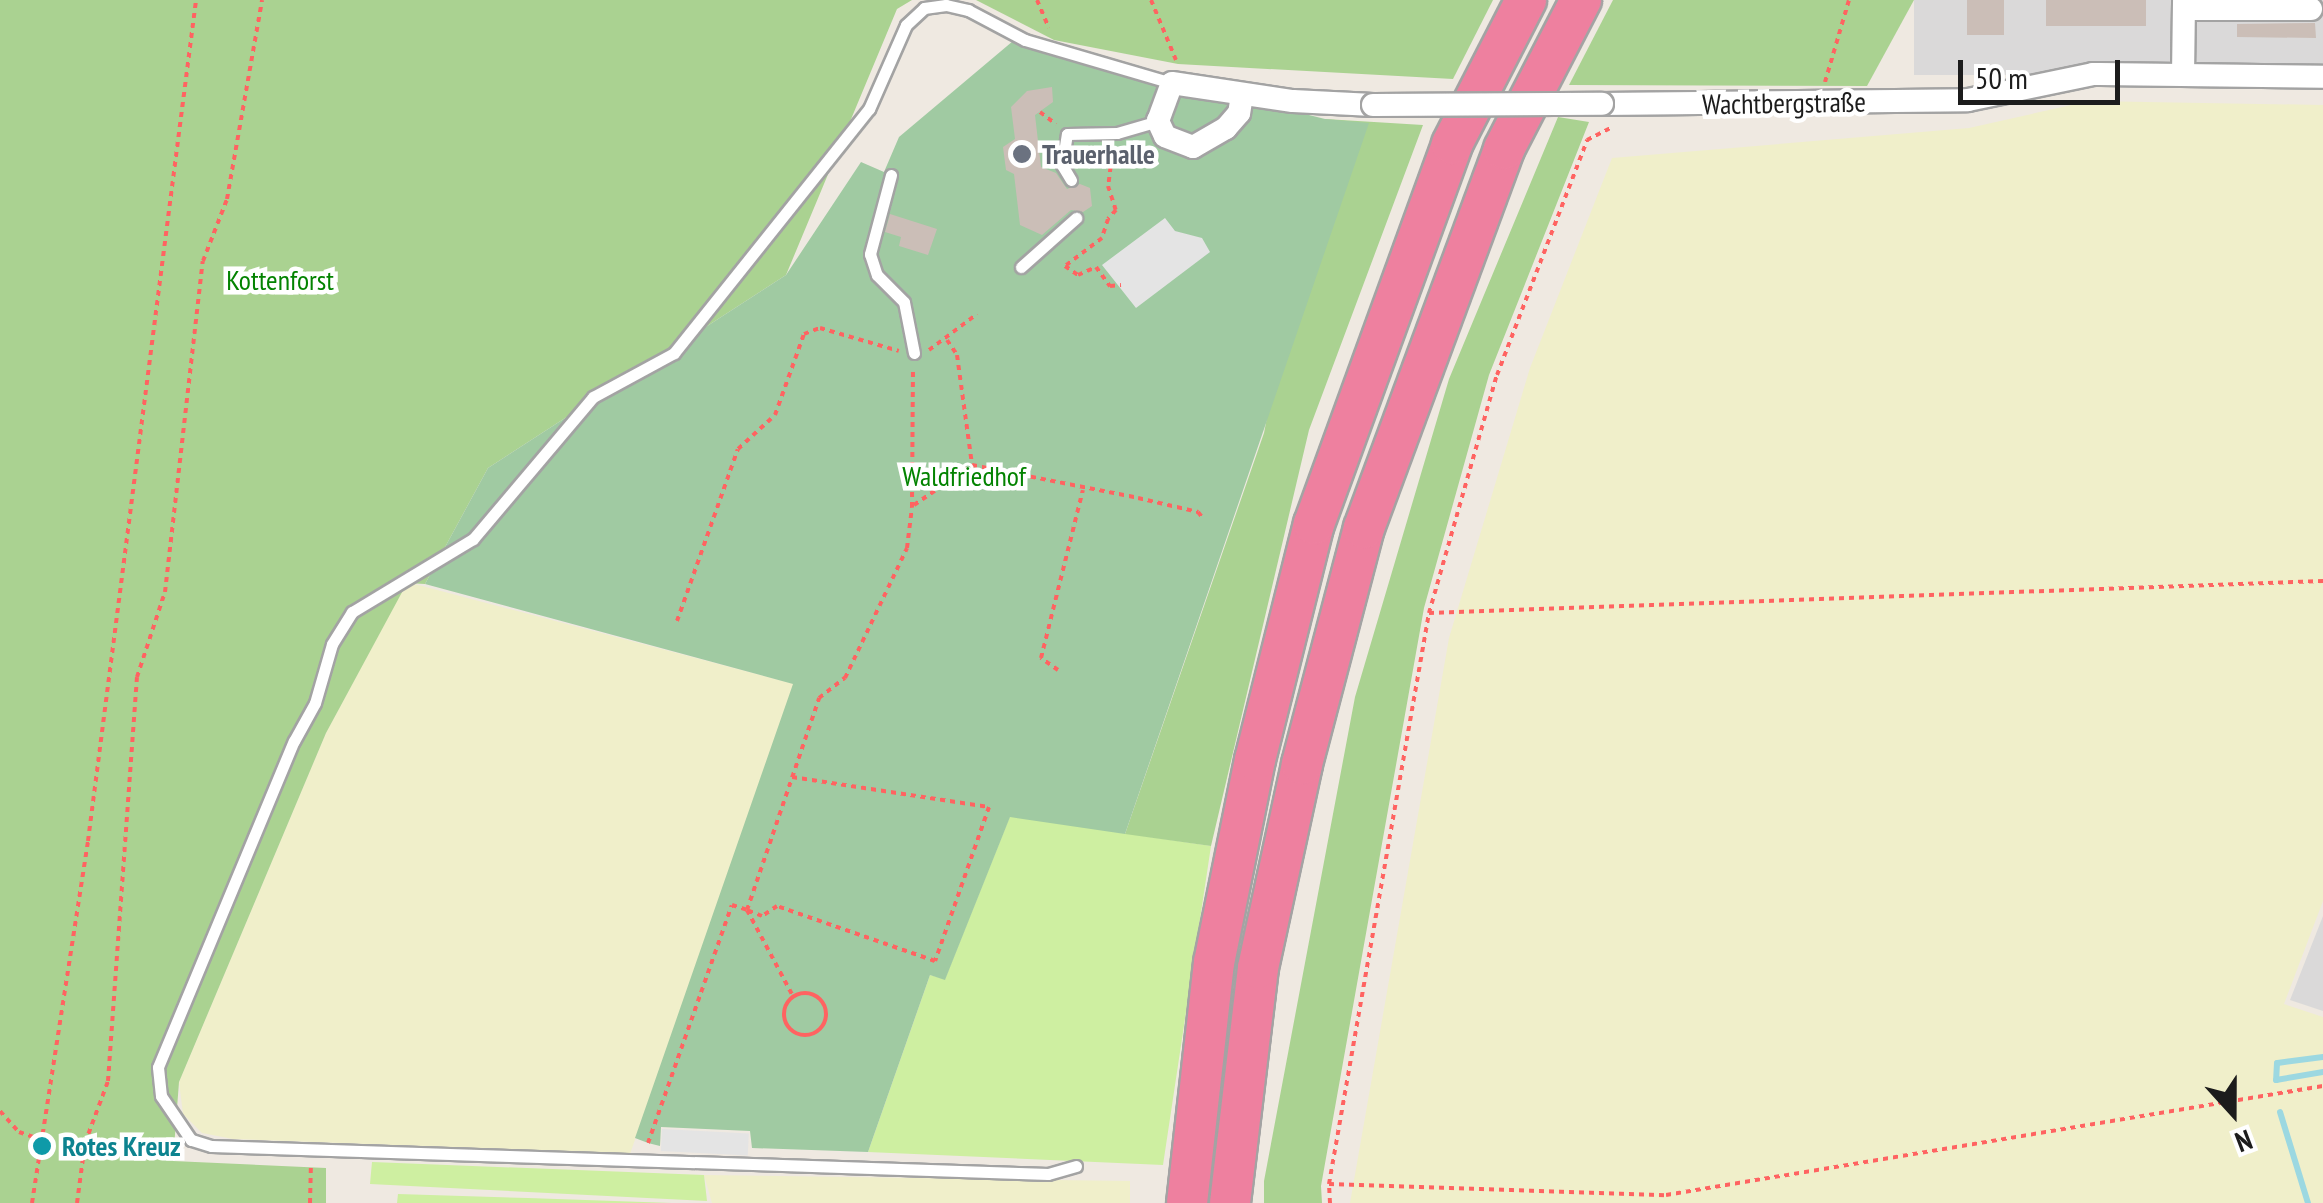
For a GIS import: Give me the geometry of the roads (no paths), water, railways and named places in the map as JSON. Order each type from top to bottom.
[{"type":"highway","points":[[1187,1203],[1214,963],[1255,760],[1314,524],[1452,144],[1526,0]]},
{"type":"highway","points":[[1230,1203],[1258,968],[1302,764],[1364,528],[1504,149],[1581,0]]},
{"type":"street","points":[[2183,75],[2184,4],[2311,9]]},
{"type":"street","name":"Wachtbergstraße","points":[[1172,83],[1242,95],[1373,105],[1636,104],[1968,100],[2092,74],[2323,78]]},
{"type":"street","points":[[1172,83],[1158,120],[1165,136],[1192,147],[1226,128],[1238,113],[1242,95]]},
{"type":"lane","name":"Wachtbergstraße","points":[[1076,1166],[1048,1174],[211,1146],[191,1140],[161,1096],[158,1067],[294,741],[316,703],[332,644],[352,612],[473,539],[593,396],[674,353],[869,109],[906,25],[924,8],[946,5],[968,10],[1025,40],[1172,83]]},
{"type":"lane","points":[[1071,180],[1062,166],[1068,134],[1117,133],[1158,120]]},
{"type":"lane","points":[[891,175],[870,254],[877,275],[904,302],[914,353]]},
{"type":"lane","points":[[1020,267],[1076,218]]},
{"type":"waterway","points":[[2323,1057],[2277,1063],[2276,1080],[2323,1072]]},
{"type":"waterway","points":[[2280,1112],[2308,1203]]},
{"type":"place","name":"Trauerhalle","points":[[1022,154]]},
{"type":"place","name":"Rotes Kreuz","points":[[42,1146]]},
{"type":"park label","name":"Kottenforst","points":[[280,280]]},
{"type":"park label","name":"Waldfriedhof","points":[[964,476]]}]
